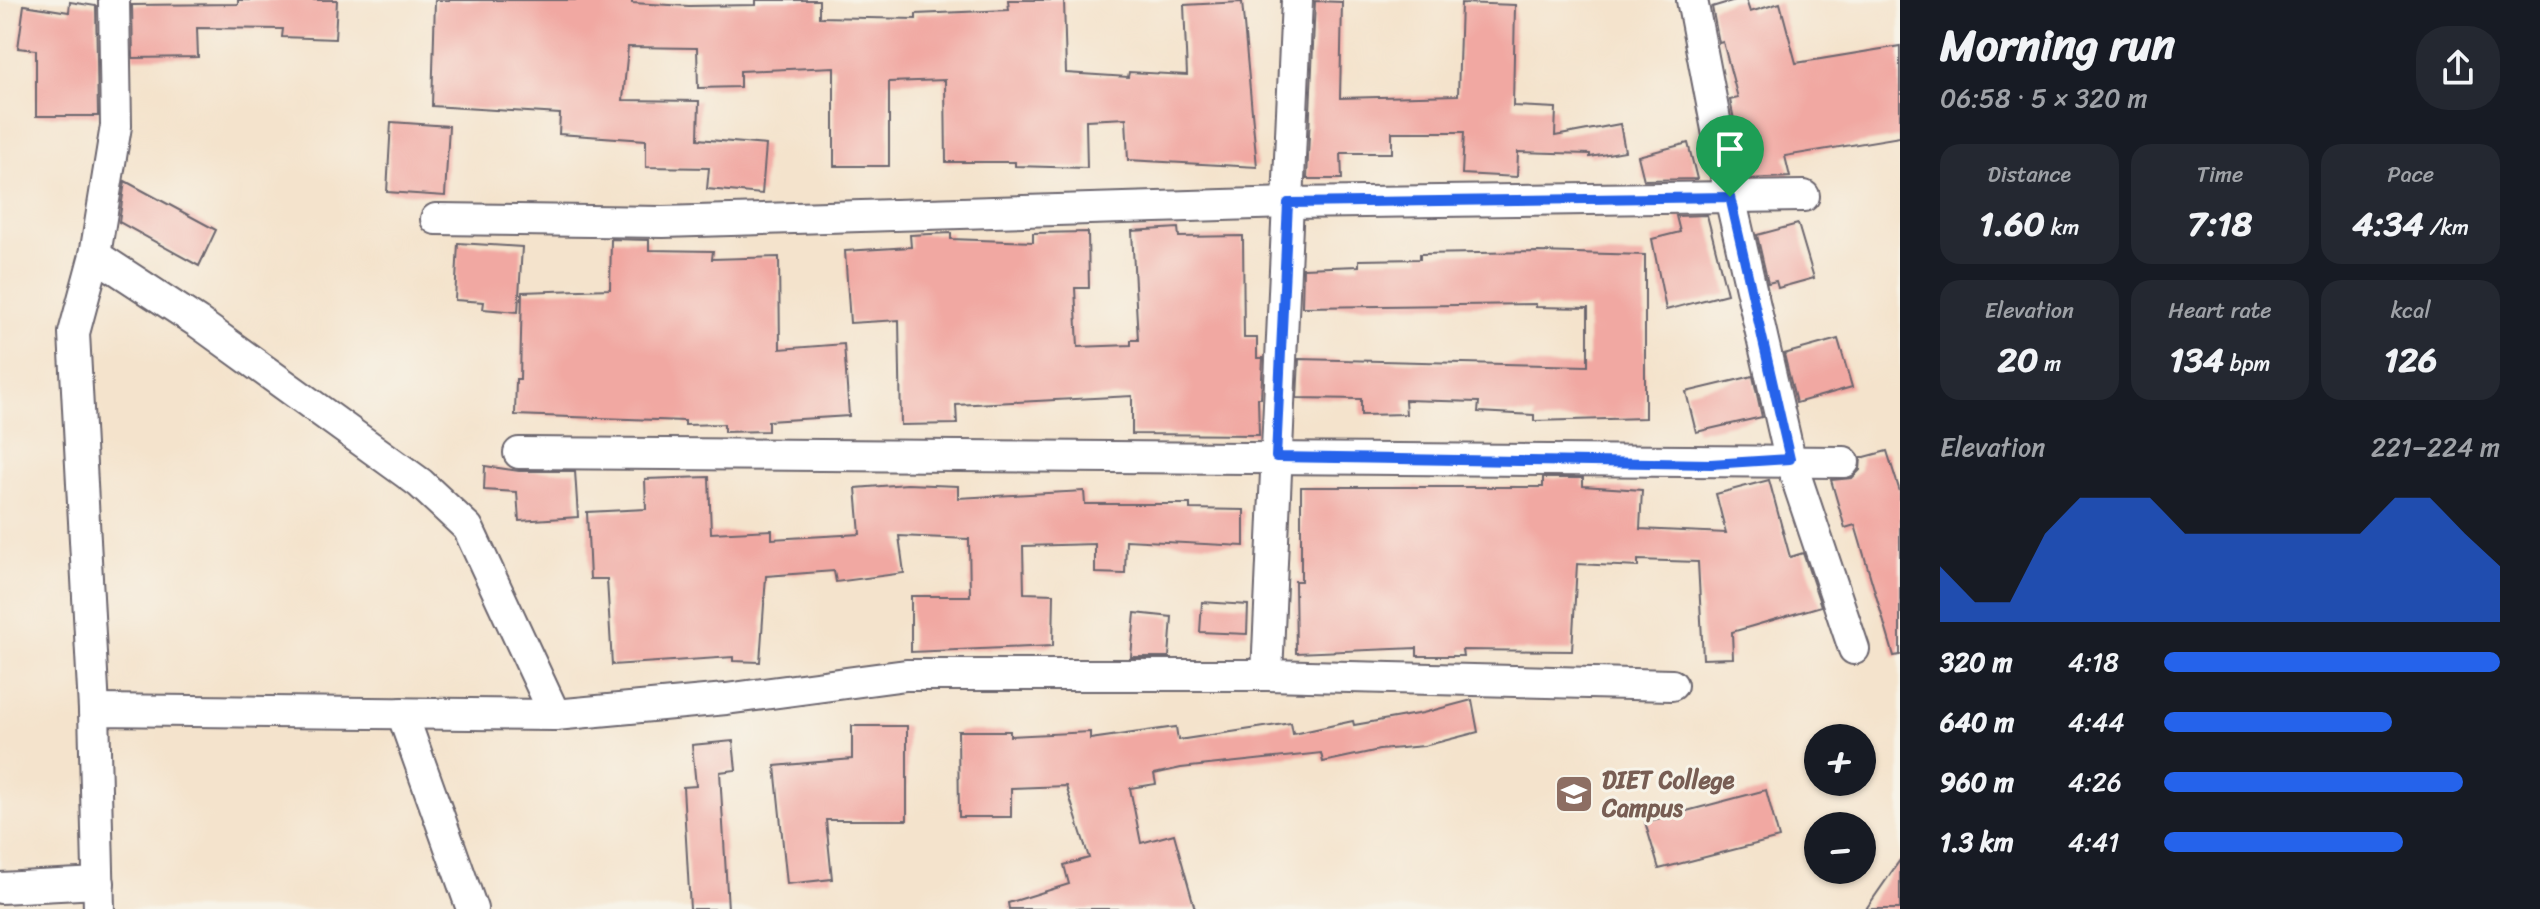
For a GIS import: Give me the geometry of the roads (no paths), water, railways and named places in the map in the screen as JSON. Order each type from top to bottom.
[{"type":"street","points":[[0,888],[99,896],[94,710],[74,333],[95,255],[116,126],[114,0]]},
{"type":"street","points":[[1267,675],[1297,0]]},
{"type":"street","points":[[1692,0],[1730,197],[1790,459],[1854,649]]},
{"type":"street","points":[[436,219],[663,222],[1288,203],[1804,196]]},
{"type":"street","points":[[95,255],[199,323],[420,483],[468,528],[555,715]]},
{"type":"street","points":[[519,453],[1276,457],[1711,464],[1790,459],[1844,462]]},
{"type":"street","points":[[94,710],[555,715],[726,699],[906,675],[1267,675],[1672,685]]},
{"type":"street","points":[[402,713],[472,909]]},
{"type":"place","name":"DIET College Campus","points":[[1574,794]]}]
